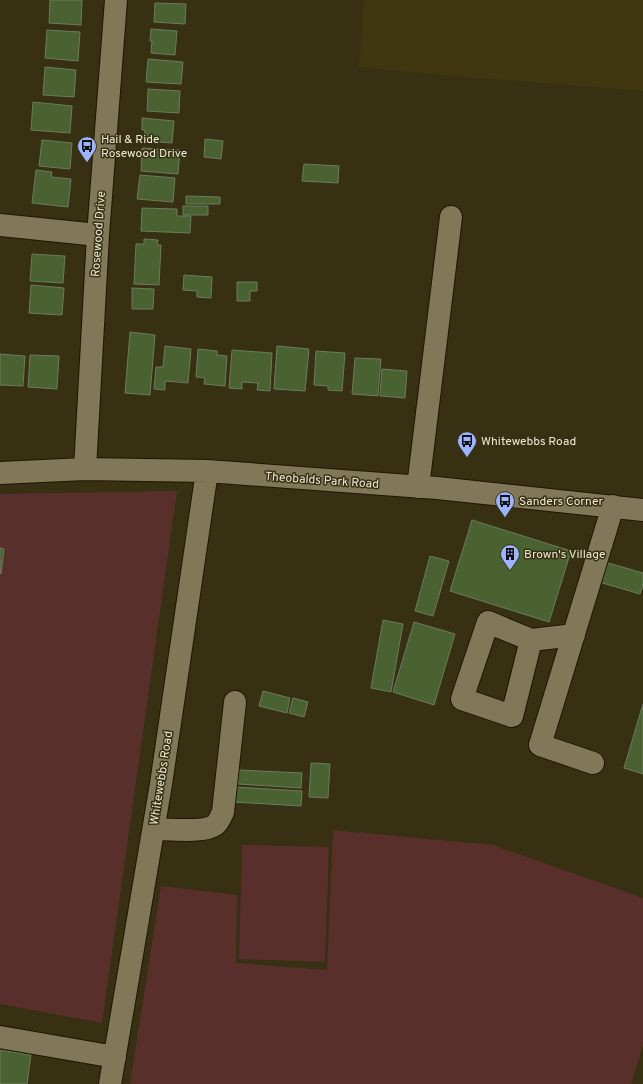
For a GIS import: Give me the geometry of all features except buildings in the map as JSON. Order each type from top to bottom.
[{"type":"street","name":"Rosewood Drive","points":[[85,469],[98,235],[116,0]]},
{"type":"street","points":[[418,487],[451,217]]},
{"type":"street","points":[[0,225],[98,235]]},
{"type":"street","name":"Theobalds Park Road","points":[[0,473],[85,469],[207,471],[418,487],[643,510]]},
{"type":"street","name":"Whitewebbs Road","points":[[110,1084],[154,829],[207,471]]},
{"type":"street","points":[[593,763],[540,745],[612,506]]},
{"type":"street","points":[[531,640],[574,635]]},
{"type":"street","points":[[154,829],[207,829],[216,825],[223,812],[235,702]]},
{"type":"street","points":[[0,1037],[115,1057]]},
{"type":"shaded area","points":[[364,0],[643,0],[643,91],[359,67]]},
{"type":"shaded area","points":[[177,491],[102,1023],[0,1004],[0,494]]},
{"type":"shaded area","points":[[333,830],[493,845],[643,898],[643,1045],[631,1084],[130,1084],[161,886],[237,895],[236,963],[327,970]]},
{"type":"shaded area","points":[[242,845],[329,847],[325,962],[239,959]]},
{"type":"place","name":"Hail & Ride Rosewood Drive","points":[[87,163]]},
{"type":"place","name":"Whitewebbs Road","points":[[467,458]]},
{"type":"place","name":"Sanders Corner","points":[[505,518]]},
{"type":"place","name":"Brown's Village","points":[[510,571]]}]
